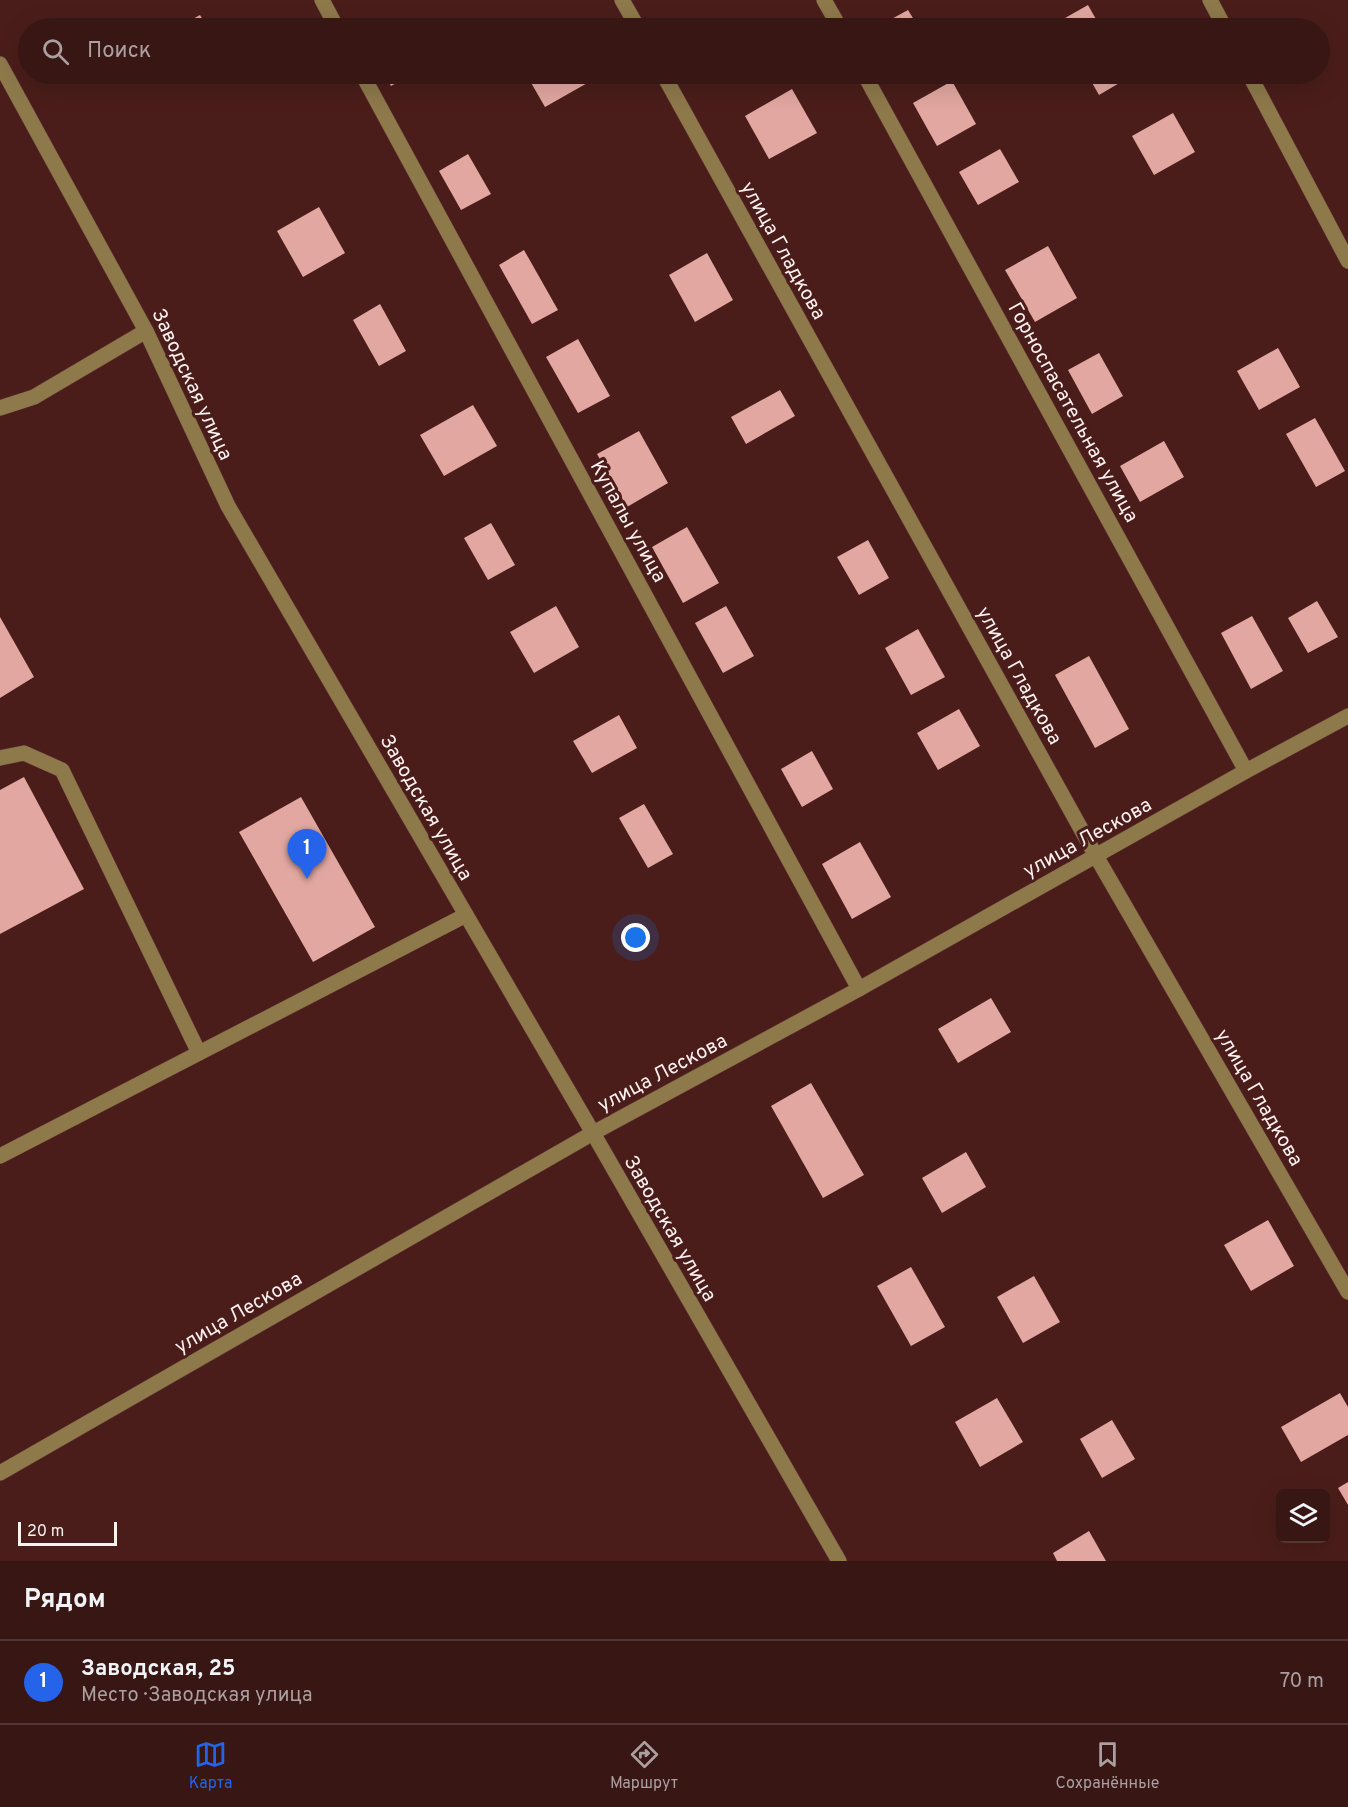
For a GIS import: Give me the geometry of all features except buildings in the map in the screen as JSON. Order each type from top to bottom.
[{"type":"street","points":[[322,0],[332,18]]},
{"type":"street","points":[[622,0],[632,18]]},
{"type":"street","points":[[824,0],[834,18]]},
{"type":"street","points":[[1210,0],[1220,18]]},
{"type":"street","name":"Заводская улица","points":[[0,64],[146,331],[228,506],[839,1561]]},
{"type":"street","name":"Купалы улица","points":[[367,84],[860,989]]},
{"type":"street","name":"улица Гладкова","points":[[669,84],[1096,856],[1348,1292]]},
{"type":"street","name":"Горноспасательная улица","points":[[869,84],[1246,771]]},
{"type":"street","points":[[1254,84],[1348,261]]},
{"type":"street","points":[[0,408],[34,397],[146,331]]},
{"type":"street","name":"улица Лескова","points":[[0,1473],[593,1133],[860,989],[1348,716]]},
{"type":"street","points":[[0,758],[24,753],[62,770],[199,1053]]},
{"type":"street","points":[[0,1156],[466,915]]},
{"type":"place","name":"Заводская, 25","points":[[307,879]]}]
